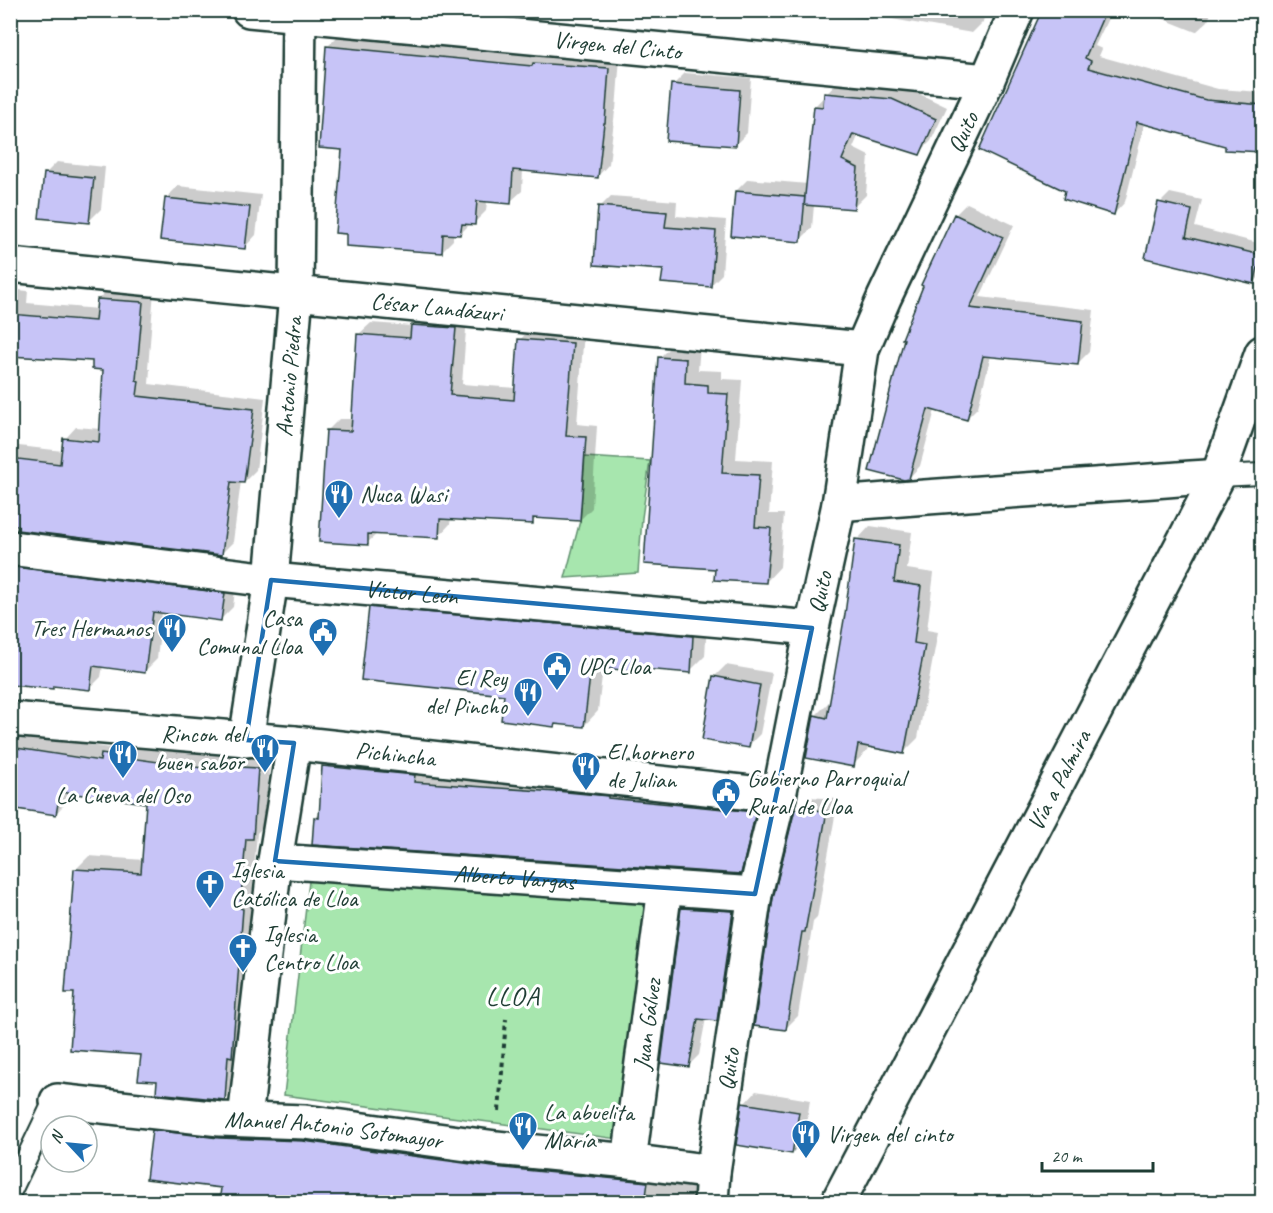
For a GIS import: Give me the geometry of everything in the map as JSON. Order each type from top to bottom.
[{"type":"street","name":"Virgen del Cinto","points":[[249,10],[299,13],[987,81]]},
{"type":"street","name":"Quito","points":[[712,1187],[755,894],[778,796],[839,504],[862,349],[987,81],[1017,10]]},
{"type":"street","name":"Antonio Piedra","points":[[246,740],[271,580],[296,294],[299,13]]},
{"type":"street","name":"César Landázuri","points":[[10,265],[862,349]]},
{"type":"street","name":"Vía a Palmira","points":[[838,1203],[1218,476],[1263,353]]},
{"type":"street","points":[[839,504],[959,493],[1218,476]]},
{"type":"street","name":"Víctor León","points":[[10,548],[271,580],[812,628]]},
{"type":"street","name":"Pichincha","points":[[10,719],[294,743],[778,796]]},
{"type":"street","points":[[245,1119],[275,861],[294,743]]},
{"type":"street","name":"Alberto Vargas","points":[[275,861],[755,894]]},
{"type":"street","name":"Juan Gálvez","points":[[629,1161],[665,888]]},
{"type":"street","name":"Manuel Antonio Sotomayor","points":[[57,1101],[220,1119],[304,1122],[496,1148],[629,1161],[712,1187]]},
{"type":"lane","points":[[1218,476],[1263,474]]},
{"type":"lane","name":"Manuel Antonio Sotomayor","points":[[10,1193],[52,1103],[57,1101]]},
{"type":"path","points":[[496,1148],[506,1019]]},
{"type":"highlighted area","points":[[271,580],[812,628],[755,894],[275,861],[294,743],[246,740]]},
{"type":"green space","points":[[585,457],[650,461],[642,518],[638,573],[565,578],[580,521]]},
{"type":"green space","points":[[310,873],[657,893],[618,1139],[284,1095]]},
{"type":"building","points":[[1042,10],[1106,10],[1085,58],[1091,61],[1088,68],[1206,100],[1263,105],[1263,152],[1225,150],[1225,146],[1137,122],[1114,215],[1063,199],[1065,191],[979,150]]},
{"type":"building","points":[[326,46],[532,66],[533,63],[609,68],[598,178],[513,170],[511,204],[477,201],[475,225],[462,224],[460,235],[443,234],[442,253],[346,246],[346,234],[335,233],[342,150],[319,148]]},
{"type":"building","points":[[671,84],[740,90],[736,146],[666,141]]},
{"type":"building","points":[[824,93],[892,99],[936,119],[920,155],[853,134],[842,160],[858,168],[854,209],[804,205],[814,106],[823,107]]},
{"type":"building","points":[[44,173],[94,178],[89,223],[39,218]]},
{"type":"building","points":[[735,191],[805,197],[801,242],[731,236]]},
{"type":"building","points":[[165,198],[250,207],[245,249],[160,240]]},
{"type":"building","points":[[1158,202],[1192,210],[1186,237],[1261,255],[1254,284],[1145,258]]},
{"type":"building","points":[[598,206],[667,212],[665,227],[716,231],[711,287],[661,283],[663,270],[594,265]]},
{"type":"building","points":[[954,214],[1003,237],[970,308],[1083,321],[1078,365],[983,356],[967,420],[928,409],[909,479],[904,480],[869,471],[904,339],[902,339],[923,286],[921,285]]},
{"type":"building","points":[[97,299],[143,302],[136,380],[139,381],[137,396],[254,409],[244,483],[231,482],[222,555],[17,530],[18,526],[10,525],[10,458],[60,464],[63,438],[99,442],[103,370],[92,369],[92,361],[10,356],[10,314],[95,321]]},
{"type":"building","points":[[411,325],[456,328],[450,395],[514,400],[518,339],[573,343],[566,436],[586,437],[580,521],[533,518],[533,524],[440,519],[439,538],[368,534],[368,545],[319,542],[326,430],[351,431],[357,334],[410,338]]},
{"type":"building","points":[[658,357],[686,359],[685,383],[708,385],[708,393],[728,394],[722,473],[759,475],[755,527],[771,528],[766,583],[714,580],[715,569],[644,564]]},
{"type":"building","points":[[855,539],[899,545],[894,582],[921,586],[914,643],[925,645],[904,754],[858,745],[854,767],[806,758],[814,715],[827,718]]},
{"type":"building","points":[[14,567],[225,593],[221,621],[153,612],[145,673],[93,666],[90,690],[10,685],[10,598]]},
{"type":"building","points":[[369,607],[693,636],[691,673],[591,667],[584,727],[555,724],[554,727],[501,720],[504,695],[361,680]]},
{"type":"building","points":[[713,676],[760,685],[749,748],[702,740]]},
{"type":"building","points":[[10,747],[100,761],[101,754],[202,768],[203,765],[258,768],[253,839],[246,839],[232,1057],[228,1056],[225,1100],[156,1093],[157,1081],[138,1080],[141,1055],[70,1050],[74,993],[65,993],[74,869],[141,873],[146,803],[60,792],[56,815],[10,808]]},
{"type":"building","points":[[322,766],[415,775],[414,782],[556,791],[756,812],[741,874],[312,845],[314,817],[319,818]]},
{"type":"building","points":[[795,809],[827,811],[805,932],[802,932],[786,1030],[754,1026],[773,898]]},
{"type":"building","points":[[681,908],[733,911],[717,1021],[698,1019],[689,1067],[661,1063]]},
{"type":"building","points":[[742,1103],[799,1112],[792,1154],[736,1145]]},
{"type":"building","points":[[152,1130],[219,1138],[303,1141],[493,1167],[648,1182],[645,1203],[219,1203],[221,1188],[146,1179]]},
{"type":"place","name":"Nuca Wasi","points":[[339,520]]},
{"type":"place","name":"Tres Hermanos","points":[[172,654]]},
{"type":"place","name":"Casa Comunal Lloa","points":[[323,658]]},
{"type":"place","name":"UPC Lloa","points":[[557,692]]},
{"type":"place","name":"El Rey del Pincho","points":[[528,718]]},
{"type":"place","name":"Rincon del buen sabor","points":[[265,774]]},
{"type":"place","name":"La Cueva del Oso","points":[[123,780]]},
{"type":"place","name":"El hornero de Julian","points":[[586,792]]},
{"type":"place","name":"Gobierno Parroquial Rural de Lloa","points":[[726,818]]},
{"type":"place","name":"Iglesia Católica de Lloa","points":[[210,910]]},
{"type":"place","name":"Iglesia Centro Lloa","points":[[243,974]]},
{"type":"place","name":"La abuelita María","points":[[523,1152]]},
{"type":"place","name":"Virgen del cinto","points":[[806,1160]]},
{"type":"district","name":"LLOA","points":[[513,996]]}]
